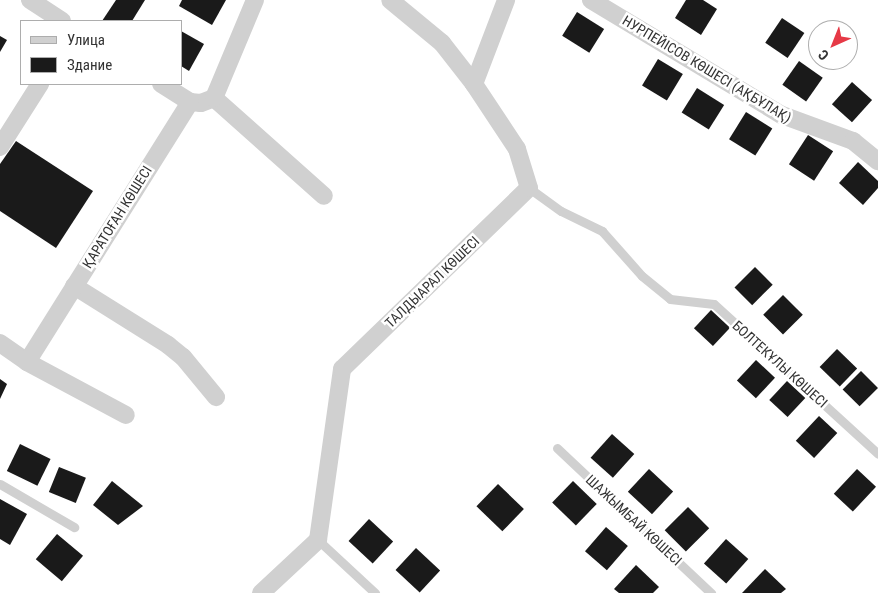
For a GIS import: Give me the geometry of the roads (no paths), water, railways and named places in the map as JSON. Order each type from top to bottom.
[{"type":"street","points":[[30,0],[60,20]]},
{"type":"street","points":[[162,85],[190,102],[201,103],[214,98],[255,0]]},
{"type":"street","points":[[390,0],[442,43],[474,84],[517,149],[529,188]]},
{"type":"street","points":[[474,84],[506,0]]},
{"type":"street","name":"НУРПЕЙІСОВ КӨШЕСІ (АҚБҰЛАҚ)","points":[[590,0],[782,115],[854,141],[878,161]]},
{"type":"street","points":[[0,147],[39,85]]},
{"type":"street","points":[[214,98],[324,196]]},
{"type":"street","name":"ҚАРАТОҒАН КӨШЕСІ","points":[[28,362],[190,102]]},
{"type":"street","name":"ТАЛДЫАРАЛ КӨШЕСІ","points":[[318,540],[342,369],[529,188]]},
{"type":"street","points":[[74,286],[168,345],[182,357],[216,397]]},
{"type":"street","points":[[0,343],[28,362],[126,415]]},
{"type":"street","points":[[261,593],[318,540]]},
{"type":"lane","name":"БОЛТЕКҰЛЫ КӨШЕСІ","points":[[529,188],[561,211],[602,232],[642,276],[670,299],[714,304],[878,454]]},
{"type":"lane","name":"ШАЖЫМБАЙ КӨШЕСІ","points":[[557,448],[710,593]]},
{"type":"lane","points":[[0,484],[74,527]]},
{"type":"lane","points":[[318,540],[375,593]]}]
